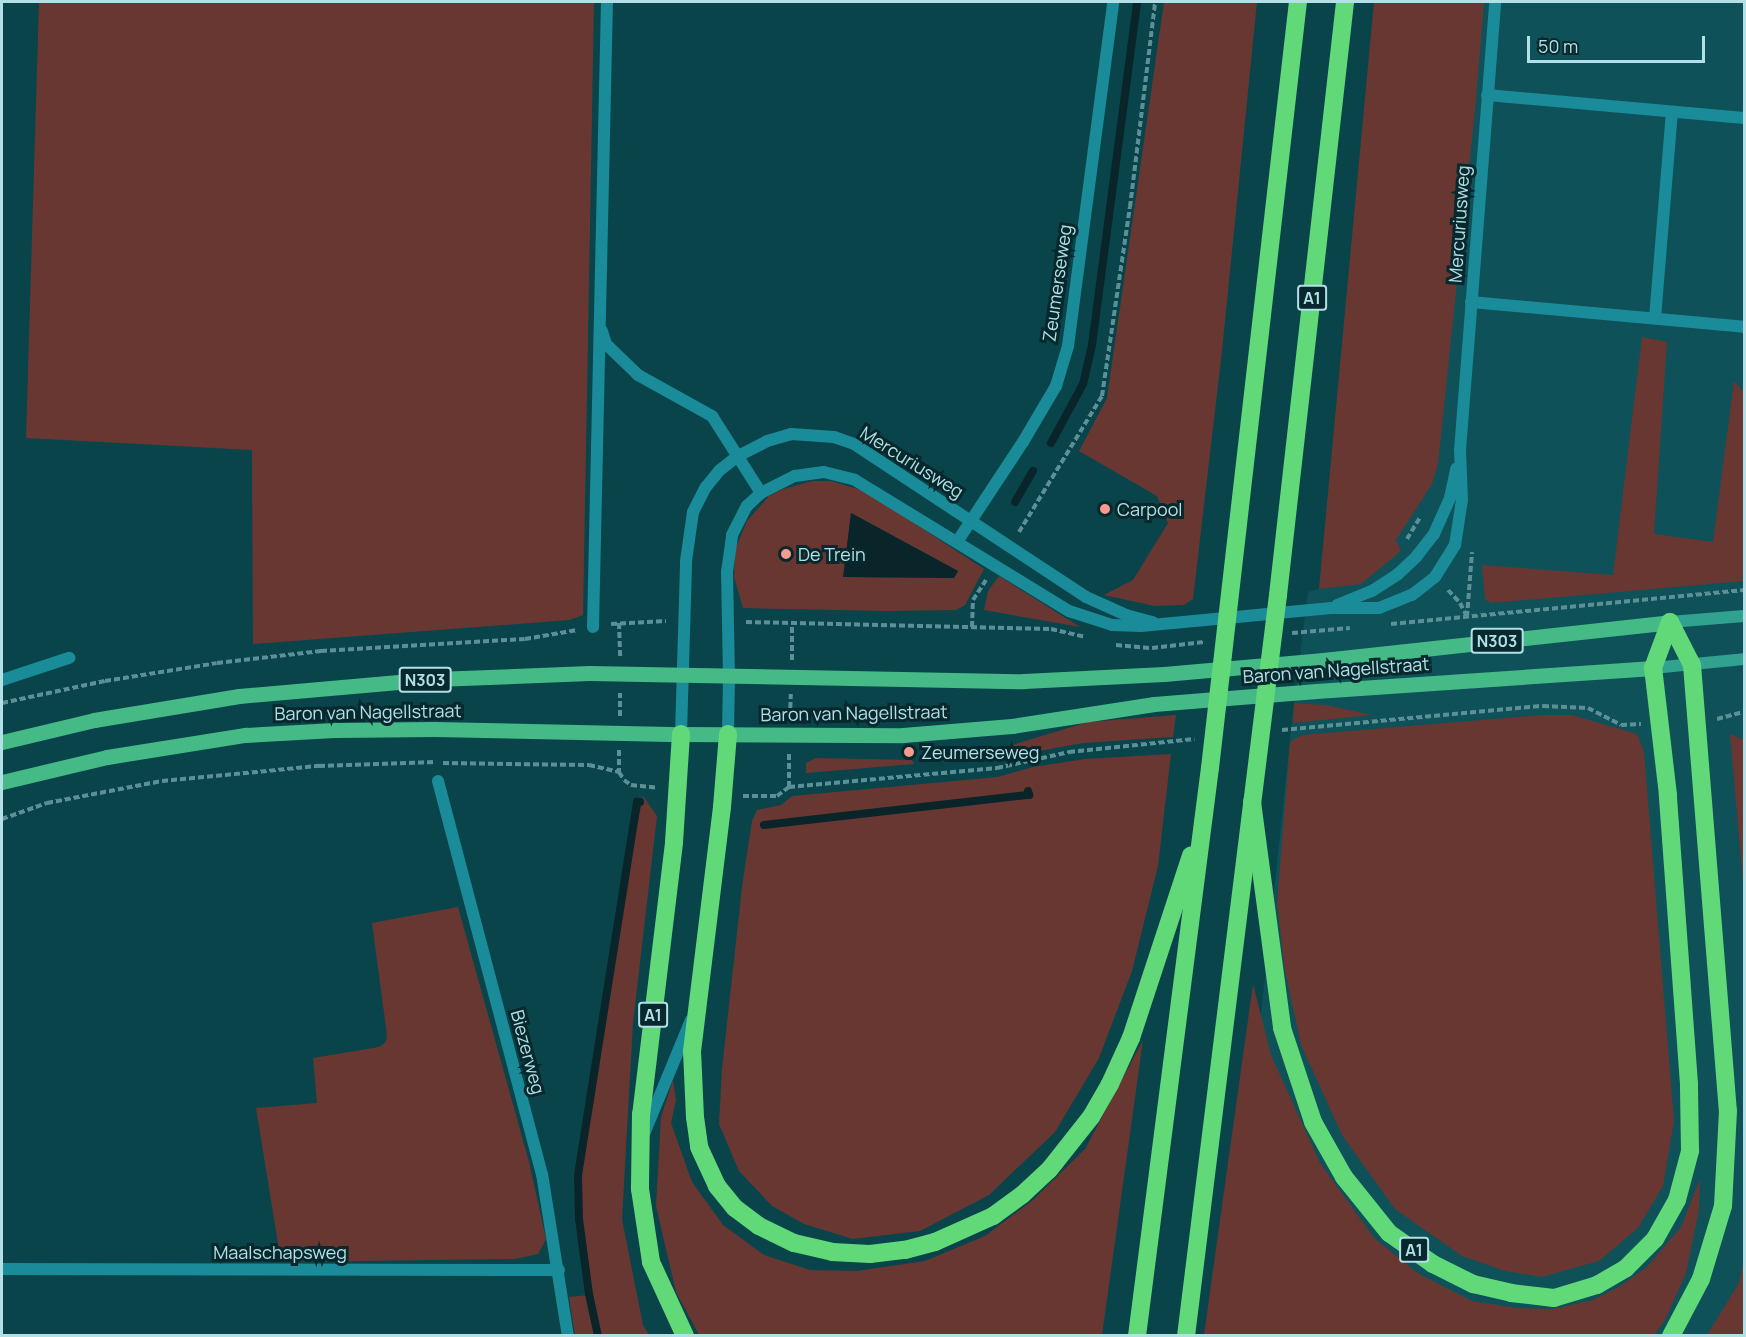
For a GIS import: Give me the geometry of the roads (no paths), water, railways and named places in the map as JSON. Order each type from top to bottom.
[{"type":"highway","name":"A1","points":[[1137,1335],[1205,814],[1299,2]]},
{"type":"highway","name":"A1","points":[[1186,1335],[1258,764],[1345,2]]},
{"type":"highway","name":"A1","points":[[1252,802],[1282,1028],[1313,1122],[1344,1177],[1389,1233],[1433,1264],[1473,1284],[1511,1293],[1554,1298],[1597,1285],[1626,1268],[1655,1239],[1677,1200],[1690,1151],[1689,1084],[1668,795],[1653,668],[1670,622]]},
{"type":"highway","points":[[1670,622],[1692,665],[1728,1111],[1723,1206],[1701,1279],[1671,1335]]},
{"type":"highway","name":"A1","points":[[681,734],[679,790],[640,1143],[640,1190],[651,1262],[685,1335]]},
{"type":"highway","name":"A1","points":[[728,734],[723,794],[696,1007],[692,1088],[699,1147],[717,1186],[735,1208],[759,1226],[794,1243],[832,1252],[870,1254],[905,1250],[935,1242],[993,1216],[1022,1195],[1056,1162],[1090,1117],[1110,1084],[1131,1038],[1205,814]]},
{"type":"main road","name":"Baron van Nagellstraat","points":[[2,742],[94,720],[239,696],[435,679],[621,673],[1024,681],[1164,674],[1744,616]]},
{"type":"main road","name":"Baron van Nagellstraat","points":[[2,782],[107,757],[245,735],[434,729],[681,734],[903,735],[1012,726],[1154,704],[1653,668],[1744,659]]},
{"type":"street","points":[[593,627],[607,2]]},
{"type":"street","name":"Zeumerseweg","points":[[957,542],[1056,386],[1068,346],[1113,2]]},
{"type":"street","name":"Mercuriusweg","points":[[728,734],[728,553],[738,520],[761,493],[795,476],[824,472],[855,480],[1069,611],[1124,627],[1157,622],[1331,608],[1379,608],[1412,595],[1435,577],[1455,545],[1462,500],[1460,450],[1495,2]]},
{"type":"street","points":[[1487,95],[1744,118]]},
{"type":"street","points":[[1654,318],[1672,112]]},
{"type":"street","points":[[1471,302],[1744,327]]},
{"type":"street","points":[[600,324],[606,344],[638,375],[712,416],[761,493]]},
{"type":"street","name":"Mercuriusweg","points":[[681,734],[687,538],[693,512],[706,487],[720,470],[738,456],[767,441],[791,434],[834,437],[854,444],[1086,597],[1126,615],[1157,622]]},
{"type":"street","name":"Mercuriusweg","points":[[1331,608],[1372,591],[1398,574],[1416,557],[1434,534],[1446,507],[1460,450]]},
{"type":"street","points":[[2,680],[69,658]]},
{"type":"street","name":"Biezerweg","points":[[438,781],[542,1174],[568,1335]]},
{"type":"street","name":"A1","points":[[640,1143],[696,1007]]},
{"type":"street","name":"Maalschapsweg","points":[[2,1269],[559,1270]]},
{"type":"waterway","points":[[1051,443],[1083,384],[1092,345],[1137,2]]},
{"type":"waterway","points":[[1015,502],[1033,471]]},
{"type":"waterway","points":[[764,825],[1029,795],[1028,791]]},
{"type":"waterway","points":[[598,1336],[589,1294],[579,1219],[578,1175],[637,802],[640,802]]},
{"type":"place","name":"Carpool","points":[[1105,509]]},
{"type":"place","name":"De Trein","points":[[786,554]]},
{"type":"place","name":"Zeumerseweg","points":[[909,752]]}]
